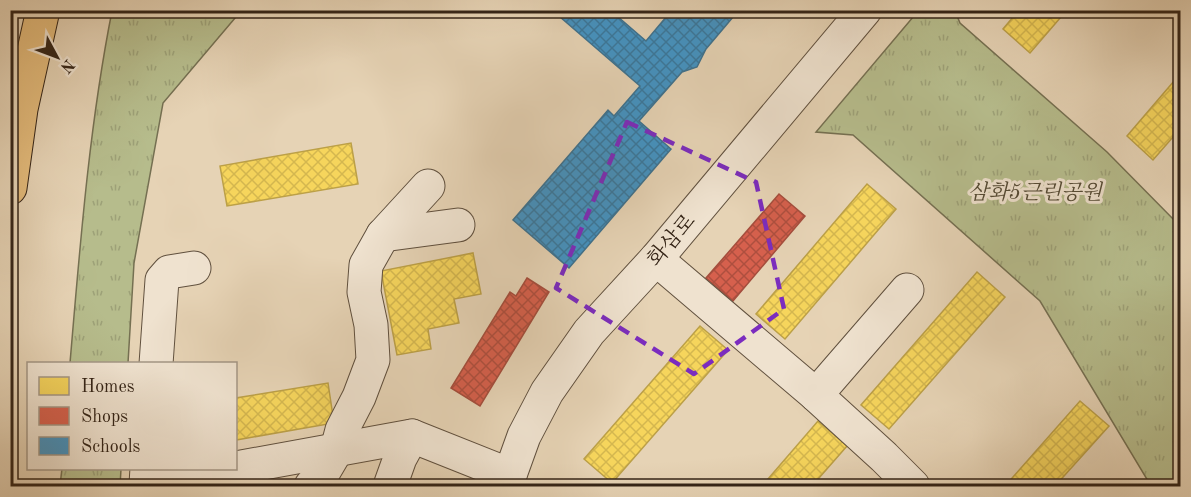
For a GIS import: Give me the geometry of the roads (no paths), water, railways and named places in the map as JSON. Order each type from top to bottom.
[{"type":"main road","points":[[10,188],[21,109],[43,10]]},
{"type":"street","name":"화삼로","points":[[508,481],[524,436],[547,392],[590,332],[656,259],[865,10]]},
{"type":"street","points":[[311,486],[324,471],[337,449],[342,430],[359,397],[373,360],[371,325],[364,292],[366,265],[383,235],[428,186]]},
{"type":"street","points":[[383,235],[458,225]]},
{"type":"street","points":[[656,259],[816,395],[913,486]]},
{"type":"street","points":[[156,362],[162,280],[169,272],[194,268]]},
{"type":"street","points":[[816,395],[907,290]]},
{"type":"street","points":[[390,486],[400,458],[412,436]]},
{"type":"street","points":[[237,468],[412,436],[508,481]]},
{"type":"street","points":[[147,480],[216,470]]},
{"type":"park label","name":"삼화5근린공원","points":[[1035,192]]}]
